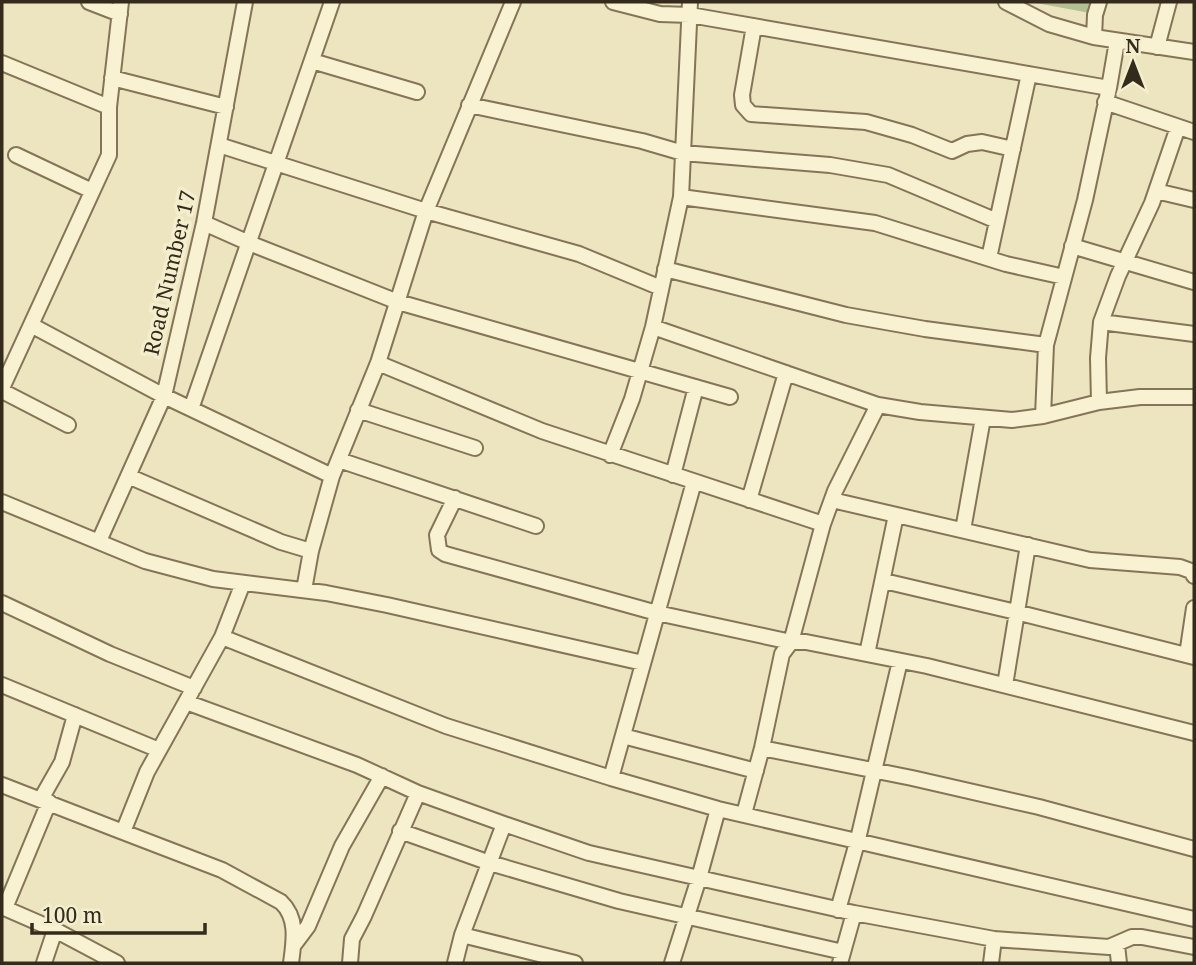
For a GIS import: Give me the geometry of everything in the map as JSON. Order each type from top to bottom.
[{"type":"street","points":[[68,425],[2,389],[109,155],[109,107],[120,8],[89,2]]},
{"type":"street","name":"Road Number 17","points":[[99,541],[164,396],[204,223],[245,2]]},
{"type":"street","points":[[191,409],[331,2]]},
{"type":"street","points":[[304,590],[311,551],[332,477],[378,363],[426,211],[513,2]]},
{"type":"street","points":[[613,2],[660,14],[690,8],[754,26],[1029,74],[1107,95],[1194,132]]},
{"type":"street","points":[[1006,2],[1049,24],[1094,37],[1194,52]]},
{"type":"street","points":[[1094,37],[1095,15],[1099,2]]},
{"type":"street","points":[[1157,47],[1169,2]]},
{"type":"street","points":[[610,455],[641,371],[681,197],[690,8]]},
{"type":"street","points":[[754,26],[741,95],[743,105],[751,114],[866,122],[912,135],[952,151],[967,144],[982,142],[1013,149]]},
{"type":"street","points":[[1042,416],[1046,345],[1085,200],[1118,41]]},
{"type":"street","points":[[312,61],[417,92]]},
{"type":"street","points":[[2,63],[109,107]]},
{"type":"street","points":[[989,258],[1029,74]]},
{"type":"street","points":[[112,78],[226,107]]},
{"type":"street","points":[[469,105],[642,141],[683,153],[830,165],[888,175],[997,221]]},
{"type":"street","points":[[1099,402],[1101,322],[1156,191],[1178,127]]},
{"type":"street","points":[[219,145],[426,211],[579,254],[661,288]]},
{"type":"street","points":[[16,155],[92,191]]},
{"type":"street","points":[[1156,191],[1194,200]]},
{"type":"street","points":[[681,197],[874,223],[989,258],[1064,276]]},
{"type":"street","points":[[204,223],[398,302],[730,397]]},
{"type":"street","points":[[1072,246],[1194,282]]},
{"type":"street","points":[[666,270],[846,315],[925,329],[1046,345]]},
{"type":"street","points":[[1101,322],[1194,334]]},
{"type":"street","points":[[31,325],[164,396],[332,477]]},
{"type":"street","points":[[653,327],[878,405],[920,412],[1012,420],[1042,416],[1099,402],[1140,397],[1194,397]]},
{"type":"street","points":[[378,363],[542,431],[822,524]]},
{"type":"street","points":[[749,500],[786,373]]},
{"type":"street","points":[[673,475],[696,387]]},
{"type":"street","points":[[744,814],[762,748],[782,654],[791,642],[822,524],[878,405]]},
{"type":"street","points":[[358,410],[475,448]]},
{"type":"street","points":[[963,530],[983,418]]},
{"type":"street","points":[[339,460],[536,526]]},
{"type":"street","points":[[128,476],[281,542],[311,551]]},
{"type":"street","points":[[611,778],[694,482]]},
{"type":"street","points":[[455,498],[437,535],[439,550],[445,554],[657,613],[791,642],[806,642],[900,661],[1194,733]]},
{"type":"street","points":[[832,500],[1090,560],[1180,567],[1191,571],[1194,576]]},
{"type":"street","points":[[2,502],[145,561],[213,579],[304,590],[387,605],[643,663]]},
{"type":"street","points":[[867,654],[897,515]]},
{"type":"street","points":[[1005,685],[1028,545]]},
{"type":"street","points":[[884,581],[1190,656],[1194,608]]},
{"type":"street","points":[[123,832],[159,750],[222,637],[243,583]]},
{"type":"street","points":[[2,603],[110,654],[194,688]]},
{"type":"street","points":[[222,637],[446,726],[611,778],[718,808],[1194,919]]},
{"type":"street","points":[[838,910],[900,661]]},
{"type":"street","points":[[2,685],[159,750]]},
{"type":"street","points":[[186,702],[275,737],[358,765],[418,793],[589,853],[838,910],[995,939],[1109,947],[1132,937],[1142,937],[1194,947]]},
{"type":"street","points":[[75,715],[62,762],[3,908],[55,930],[117,963]]},
{"type":"street","points":[[623,736],[756,771]]},
{"type":"street","points":[[762,748],[1039,807],[1194,849]]},
{"type":"street","points":[[293,946],[307,926],[342,846],[382,776]]},
{"type":"street","points":[[2,785],[222,870],[281,902],[292,918],[291,963]]},
{"type":"street","points":[[350,963],[352,939],[418,793]]},
{"type":"street","points":[[672,963],[718,808]]},
{"type":"street","points":[[454,963],[504,824]]},
{"type":"street","points":[[400,831],[490,863],[619,901],[842,958],[854,913]]},
{"type":"street","points":[[44,963],[55,930]]},
{"type":"street","points":[[462,935],[575,963]]},
{"type":"street","points":[[991,963],[995,939]]},
{"type":"street","points":[[1118,945],[1119,963]]},
{"type":"green space","points":[[1031,2],[1092,2],[1090,13]]}]
